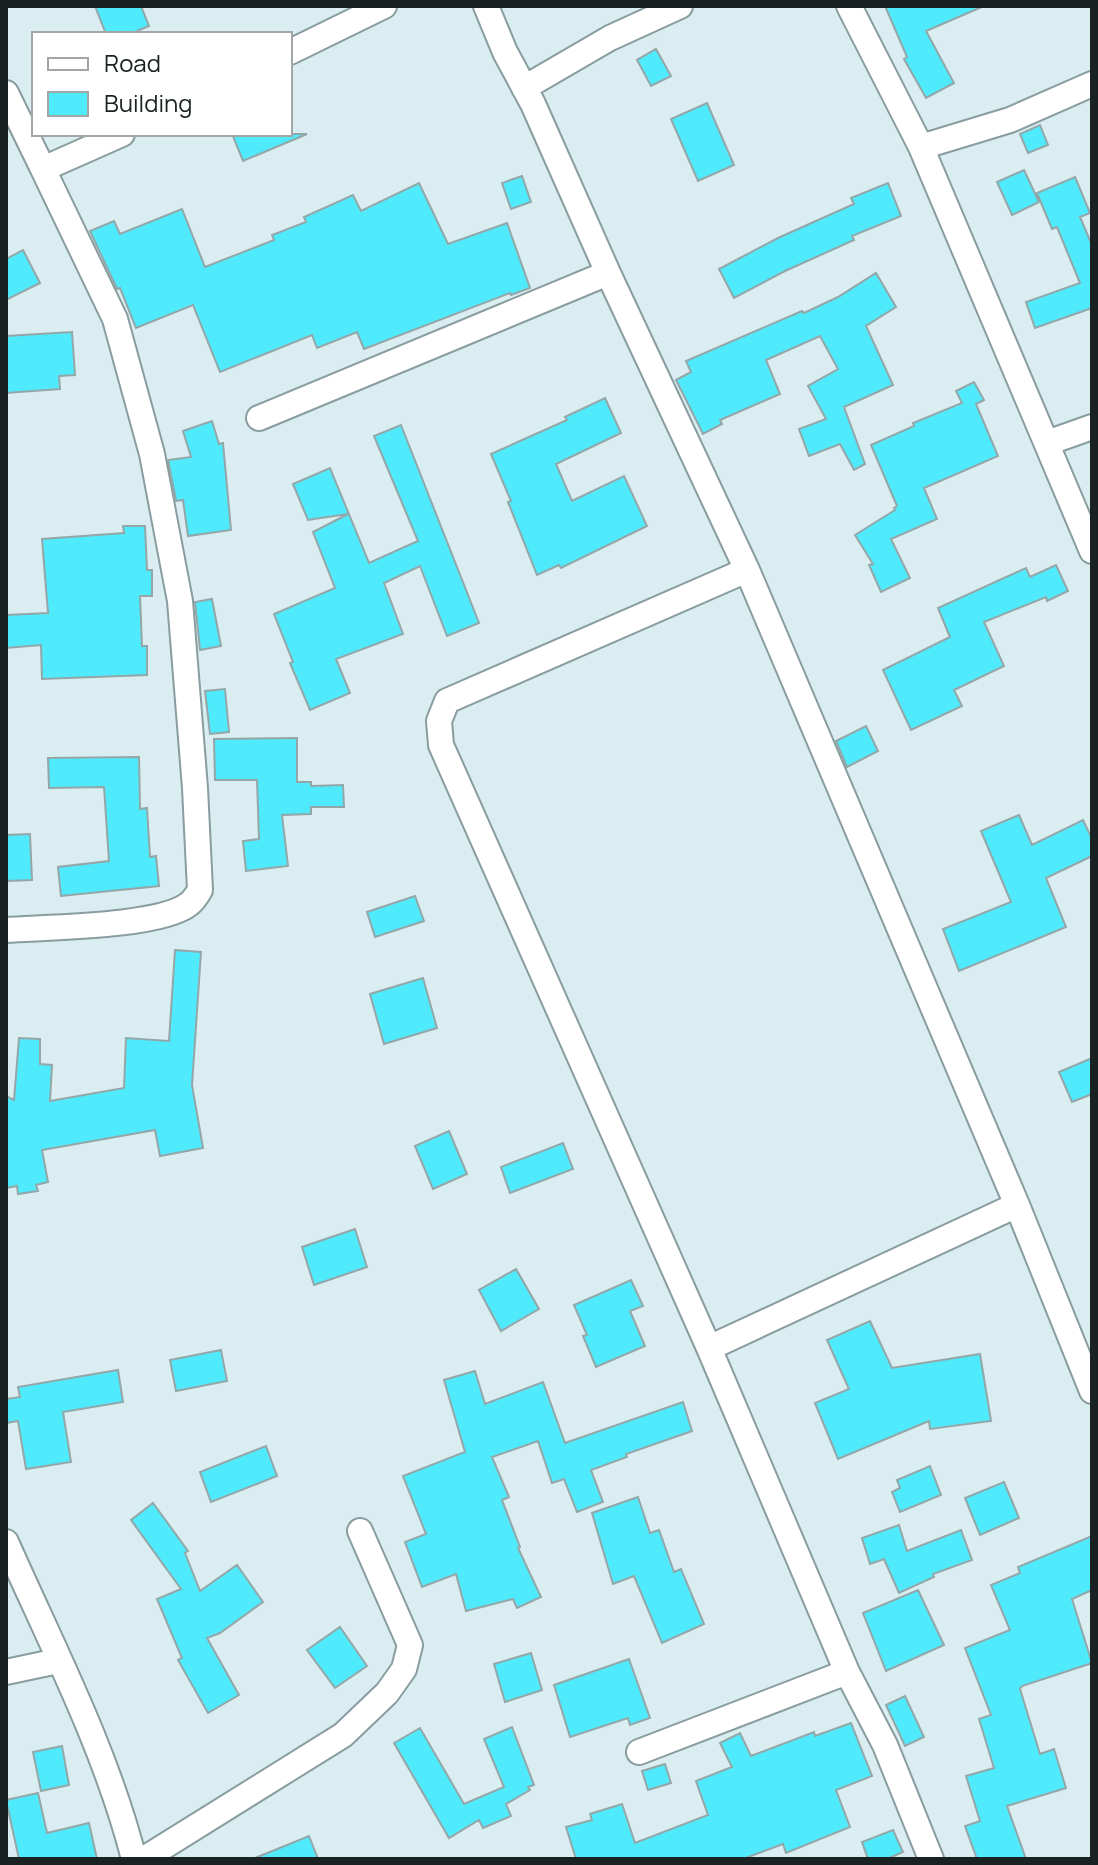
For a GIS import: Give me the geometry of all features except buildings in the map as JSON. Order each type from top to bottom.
[{"type":"street","points":[[292,51],[384,6]]},
{"type":"street","points":[[486,6],[747,570],[1017,1205],[1092,1391]]},
{"type":"street","points":[[524,88],[610,38],[680,6]]},
{"type":"street","points":[[849,6],[921,147],[1092,551]]},
{"type":"street","points":[[921,147],[1010,120],[1092,84]]},
{"type":"street","points":[[6,93],[115,319],[152,454],[180,601],[200,890],[183,908],[146,920],[6,930]]},
{"type":"street","points":[[43,169],[117,136]]},
{"type":"street","points":[[259,418],[608,273]]},
{"type":"street","points":[[1047,443],[1092,427]]},
{"type":"street","points":[[747,570],[447,701],[439,721],[441,745],[709,1348],[847,1672],[885,1745],[931,1859]]},
{"type":"street","points":[[709,1348],[1017,1205]]},
{"type":"street","points":[[144,1859],[343,1735],[387,1693],[404,1669],[410,1645],[360,1531]]},
{"type":"street","points":[[6,1542],[97,1746],[124,1820],[134,1859]]},
{"type":"street","points":[[6,1672],[58,1661]]},
{"type":"street","points":[[639,1752],[847,1672]]}]
